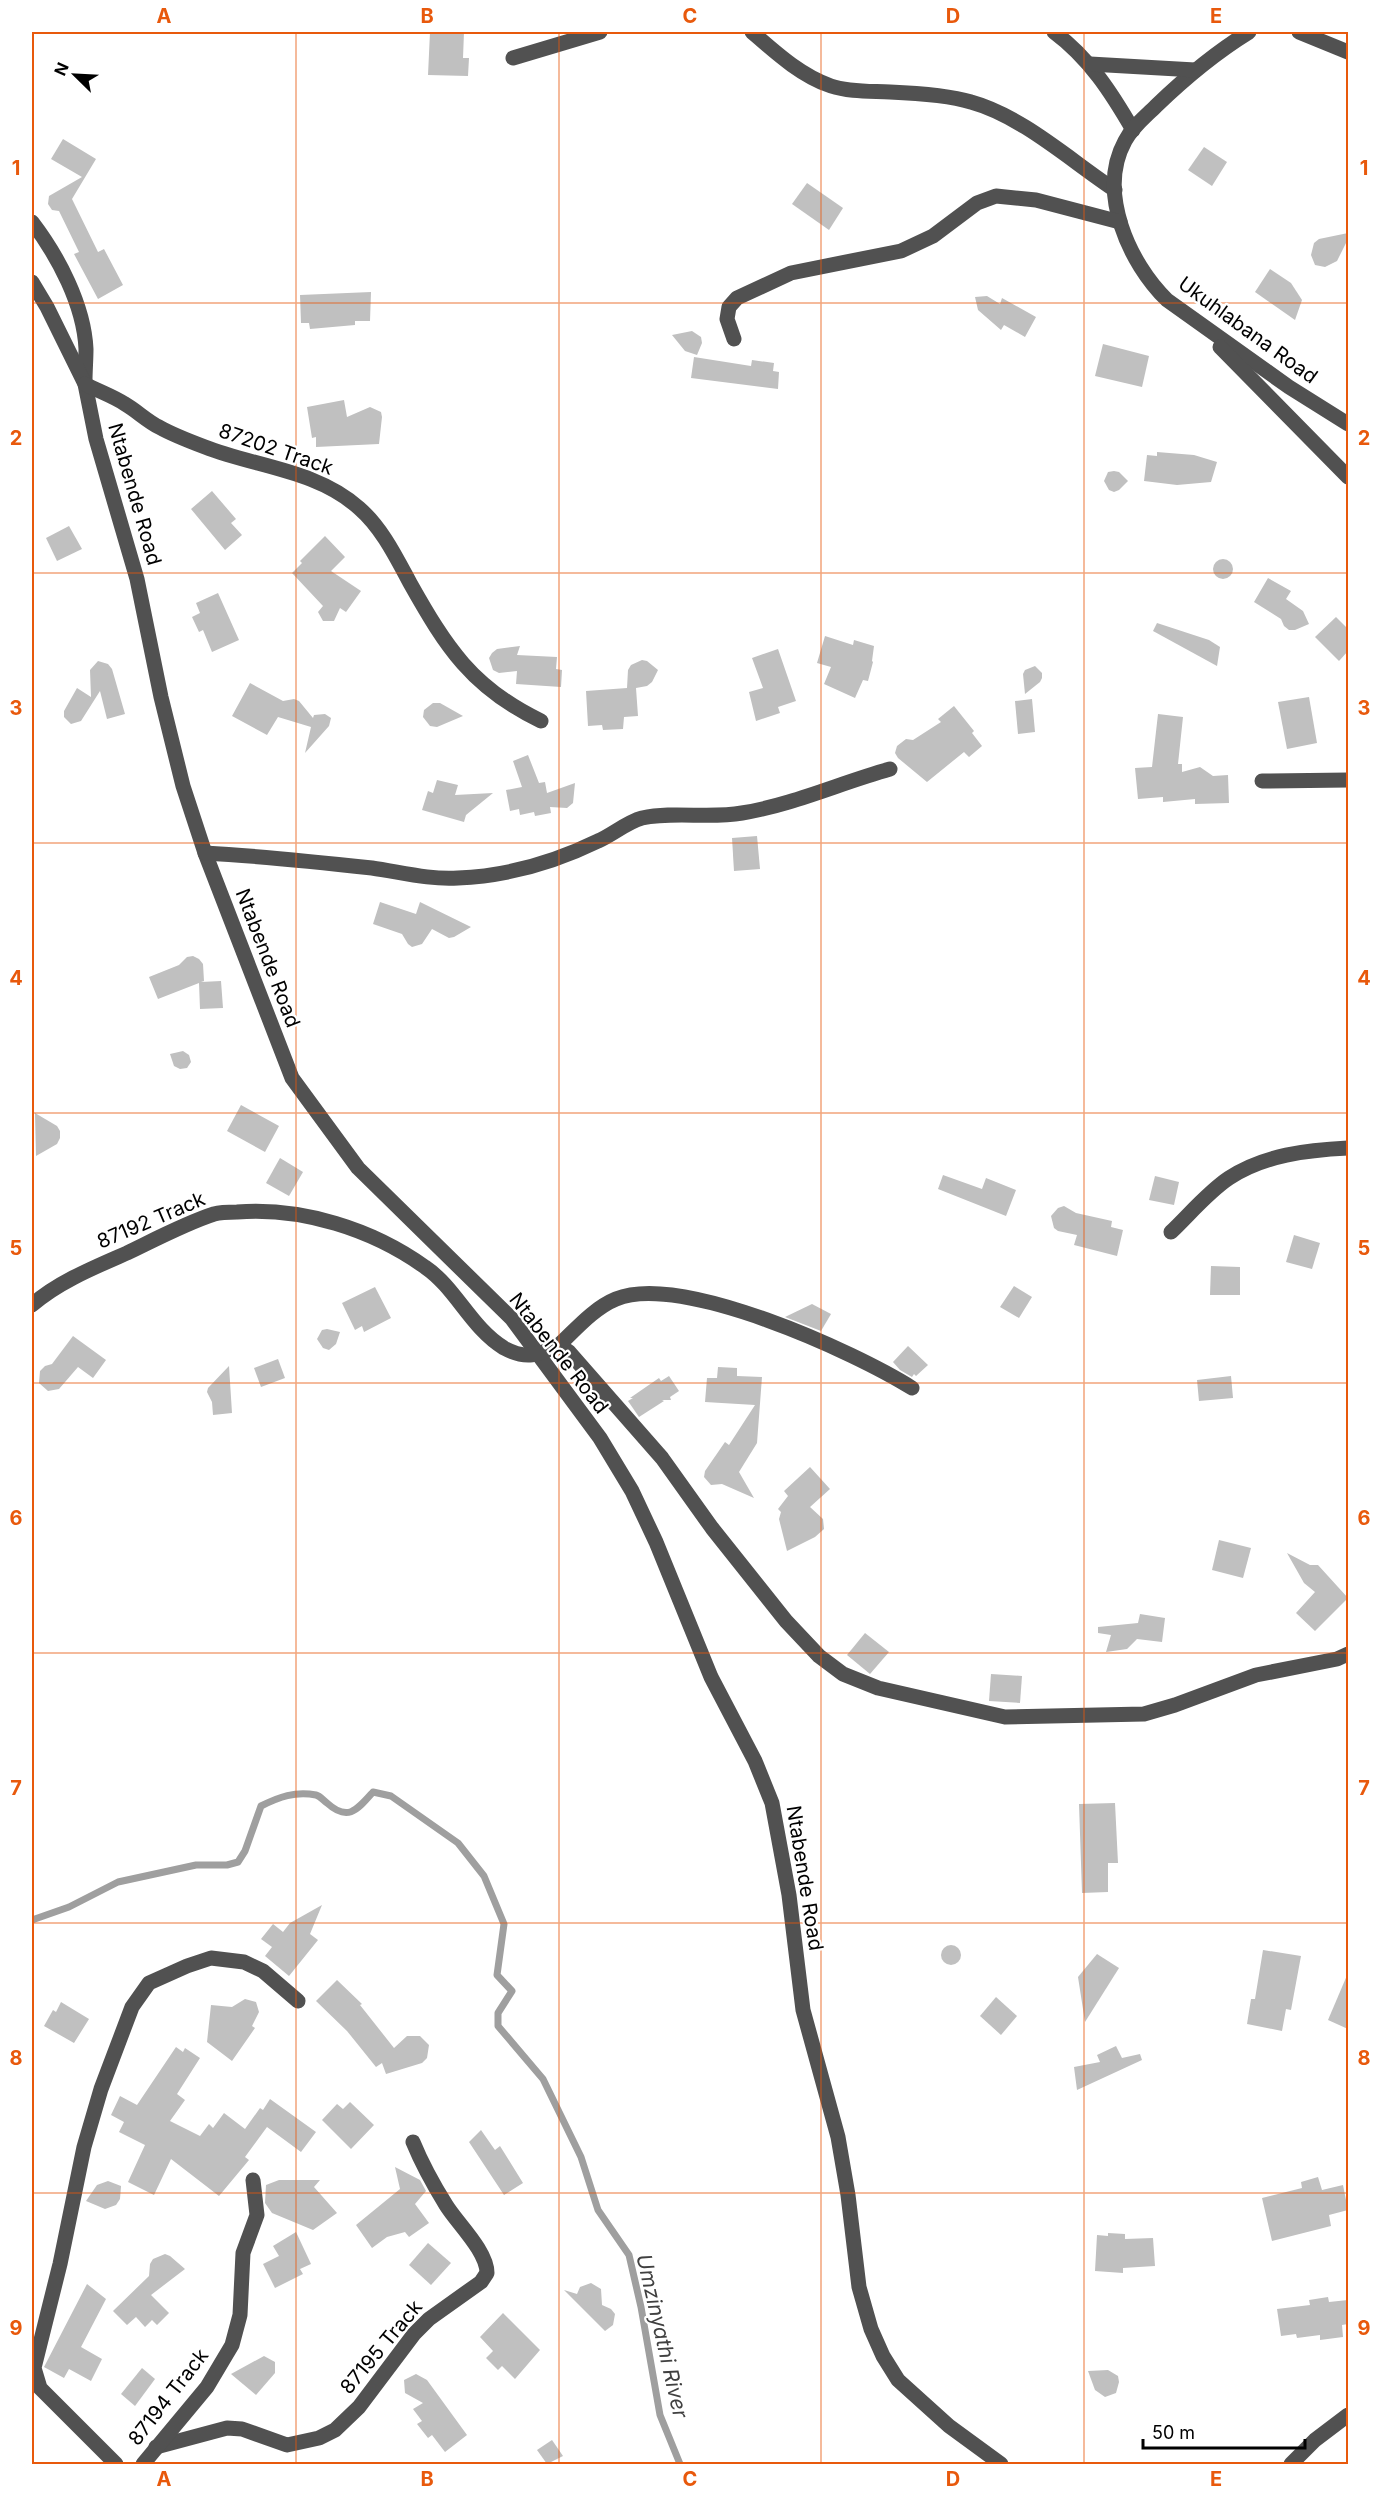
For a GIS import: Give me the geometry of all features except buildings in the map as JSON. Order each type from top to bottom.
[{"type":"street","points":[[513,58],[600,32]]},
{"type":"street","points":[[752,32],[798,68],[831,86],[852,90],[915,93],[971,102],[1008,118],[1050,144],[1115,190]]},
{"type":"street","points":[[1054,32],[1090,64],[1108,87],[1133,130]]},
{"type":"street","name":"Ukuhlabana Road","points":[[1249,32],[1214,54],[1195,70],[1133,130],[1125,141],[1119,159],[1115,190],[1116,208],[1123,233],[1150,284],[1167,300],[1289,387],[1348,424]]},
{"type":"street","points":[[1299,32],[1348,52]]},
{"type":"street","points":[[1090,64],[1195,70]]},
{"type":"street","points":[[735,339],[727,319],[729,307],[737,298],[791,273],[901,251],[933,236],[977,203],[996,196],[1036,200],[1120,222]]},
{"type":"street","points":[[32,222],[43,236],[62,271],[80,315],[86,348],[85,384]]},
{"type":"street","name":"Ntabende Road","points":[[32,282],[48,307],[85,384],[96,439],[137,579],[161,697],[183,786],[205,853],[292,1078],[358,1168],[512,1319],[600,1438],[632,1491],[656,1542],[711,1677],[755,1761],[772,1803],[789,1895],[803,2010],[838,2137],[848,2194],[859,2287],[871,2329],[883,2356],[898,2380],[949,2426],[1001,2464]]},
{"type":"street","points":[[1203,325],[1221,348],[1348,477]]},
{"type":"street","name":"87202 Track","points":[[85,384],[124,403],[158,427],[206,448],[326,484],[360,508],[396,555],[439,634],[454,655],[476,679],[499,697],[519,711],[541,721]]},
{"type":"street","points":[[205,853],[271,857],[456,879],[516,870],[558,858],[598,841],[640,819],[660,816],[725,816],[746,813],[776,806],[890,769]]},
{"type":"street","points":[[1262,781],[1348,780]]},
{"type":"street","points":[[1171,1232],[1226,1180],[1247,1167],[1295,1152],[1348,1148]]},
{"type":"street","name":"87192 Track","points":[[32,1305],[86,1272],[215,1214],[257,1210],[308,1217],[341,1225],[401,1250],[429,1269],[454,1294],[482,1330],[502,1347],[521,1354],[539,1356]]},
{"type":"street","points":[[539,1356],[559,1345],[593,1314],[616,1299],[640,1293],[664,1293],[752,1315],[845,1350],[884,1370],[912,1388]]},
{"type":"street","points":[[559,1345],[594,1378],[662,1458],[711,1528],[792,1628],[819,1656],[843,1674],[878,1688],[1005,1717],[1144,1714],[1256,1675],[1338,1659],[1348,1654]]},
{"type":"street","points":[[116,2464],[40,2388],[34,2368],[60,2264],[84,2147],[101,2090],[132,2007],[149,1983],[211,1958],[226,1958],[254,1967],[298,2001]]},
{"type":"street","name":"87195 Track","points":[[156,2447],[227,2428],[242,2429],[287,2445],[320,2438],[335,2430],[359,2407],[414,2334],[429,2319],[482,2282],[487,2273],[483,2256],[448,2208],[425,2170],[412,2142]]},
{"type":"street","name":"87194 Track","points":[[143,2464],[207,2387],[232,2345],[240,2315],[243,2253],[257,2215],[254,2180]]},
{"type":"street","points":[[1292,2464],[1315,2440],[1348,2415]]},
{"type":"waterway","name":"Umzinyathi River","points":[[32,1920],[69,1907],[118,1882],[196,1865],[227,1865],[238,1862],[245,1851],[261,1806],[294,1794],[316,1795],[334,1809],[347,1813],[362,1804],[373,1792],[391,1796],[458,1843],[484,1876],[504,1924],[497,1975],[512,1991],[498,2013],[498,2026],[543,2079],[581,2157],[598,2210],[629,2255],[641,2307],[660,2415],[680,2464]]}]
